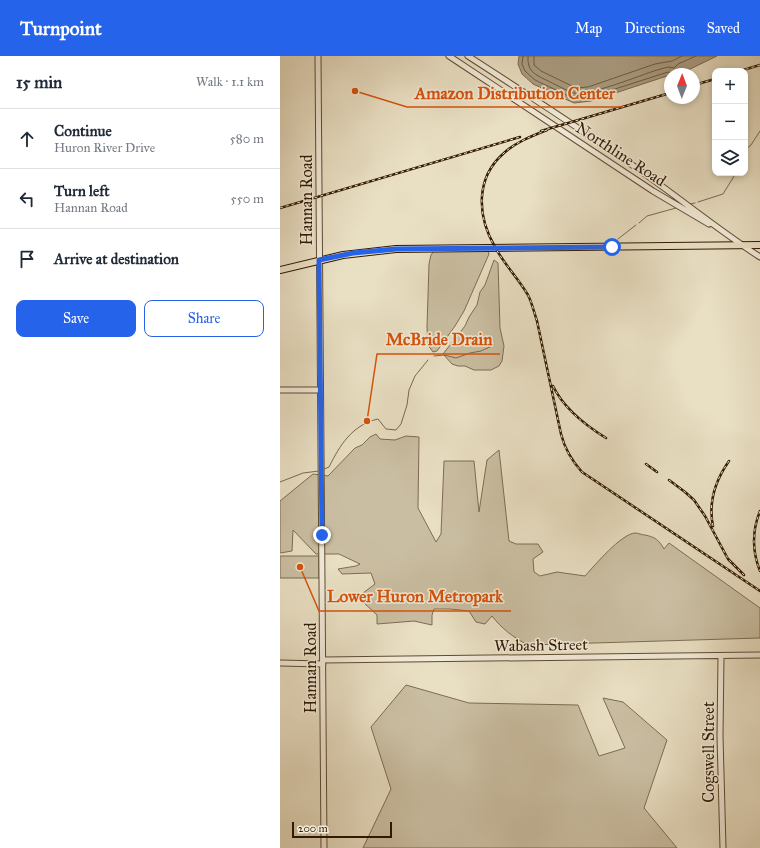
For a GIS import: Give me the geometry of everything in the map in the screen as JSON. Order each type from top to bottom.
[{"type":"main road","points":[[280,270],[319,260],[363,252],[413,248],[760,245]]},
{"type":"street","name":"Hannan Road","points":[[318,56],[324,848]]},
{"type":"street","name":"Northline Road","points":[[449,56],[653,191],[701,220],[721,230]]},
{"type":"street","name":"Northline Road","points":[[468,56],[630,164],[760,257]]},
{"type":"street","points":[[280,390],[320,390]]},
{"type":"street","name":"Wabash Street","points":[[280,663],[760,655]]},
{"type":"street","name":"Cogswell Street","points":[[722,656],[720,736],[723,848]]},
{"type":"shaded area","points":[[434,251],[488,251],[489,254],[464,311],[437,351],[433,352],[428,345],[427,327],[429,264],[431,255]]},
{"type":"shaded area","points":[[494,260],[498,263],[500,328],[504,346],[502,361],[499,366],[491,370],[474,370],[465,366],[452,364],[443,354],[465,326],[477,305],[480,292],[485,285]]},
{"type":"shaded area","points":[[376,434],[380,439],[395,440],[406,436],[419,437],[418,508],[436,542],[441,534],[444,461],[474,461],[479,512],[487,460],[499,450],[509,541],[516,544],[538,544],[543,552],[533,559],[534,572],[540,576],[557,572],[585,576],[608,551],[629,535],[635,533],[648,536],[656,539],[664,549],[669,543],[760,608],[760,638],[528,645],[499,625],[492,616],[485,624],[476,622],[469,611],[450,609],[434,609],[432,615],[432,625],[414,621],[377,624],[377,615],[363,602],[363,593],[375,584],[371,573],[342,574],[338,569],[360,564],[339,554],[316,554],[293,530],[292,551],[280,553],[280,501],[313,474],[328,476],[355,448],[362,445],[370,437]]},
{"type":"shaded area","points":[[280,556],[319,556],[319,578],[280,578]]},
{"type":"shaded area","points":[[406,685],[469,703],[578,705],[599,756],[625,748],[603,698],[623,702],[667,740],[644,808],[677,848],[363,848],[391,789],[371,727]]},
{"type":"water","points":[[519,56],[717,56],[692,68],[664,68],[664,77],[591,101],[574,103],[533,84],[522,74],[518,64]]},
{"type":"waterway","points":[[748,148],[760,131]]},
{"type":"waterway","points":[[698,202],[723,194],[734,176]]},
{"type":"waterway","points":[[690,204],[695,203]]},
{"type":"waterway","points":[[639,223],[647,216],[676,208]]},
{"type":"waterway","points":[[618,239],[636,225]]},
{"type":"waterway","points":[[434,356],[444,355],[456,358],[481,351],[494,345]]},
{"type":"waterway","points":[[324,469],[329,467],[342,444],[348,437],[361,426],[378,419],[386,429],[396,430],[401,424],[407,405],[409,390],[415,376],[428,360]]},
{"type":"waterway","points":[[280,482],[303,473],[319,471]]},
{"type":"railway","points":[[748,69],[760,65]]},
{"type":"railway","points":[[700,83],[712,80]]},
{"type":"railway","points":[[541,131],[664,95]]},
{"type":"railway","points":[[547,130],[514,146],[504,153],[495,163],[488,174],[484,186],[482,210],[489,235],[495,247],[528,295],[532,304],[561,434],[567,450],[582,472],[760,591]]},
{"type":"railway","points":[[280,208],[520,137]]},
{"type":"railway","points":[[553,386],[563,402],[576,416],[590,428],[606,438]]},
{"type":"railway","points":[[713,526],[711,509],[712,500],[716,484],[729,461]]},
{"type":"railway","points":[[646,464],[657,472]]},
{"type":"railway","points":[[669,480],[694,500],[705,516],[728,559],[744,575]]},
{"type":"railway","points":[[760,511],[754,534],[754,548],[760,571]]},
{"type":"place","name":"Amazon Distribution Center","points":[[355,91]]},
{"type":"place","name":"McBride Drain","points":[[367,421]]},
{"type":"place","name":"Lower Huron Metropark","points":[[300,567]]},
{"type":"route","points":[[322,535],[319,260],[376,250],[413,248],[612,247]]}]
